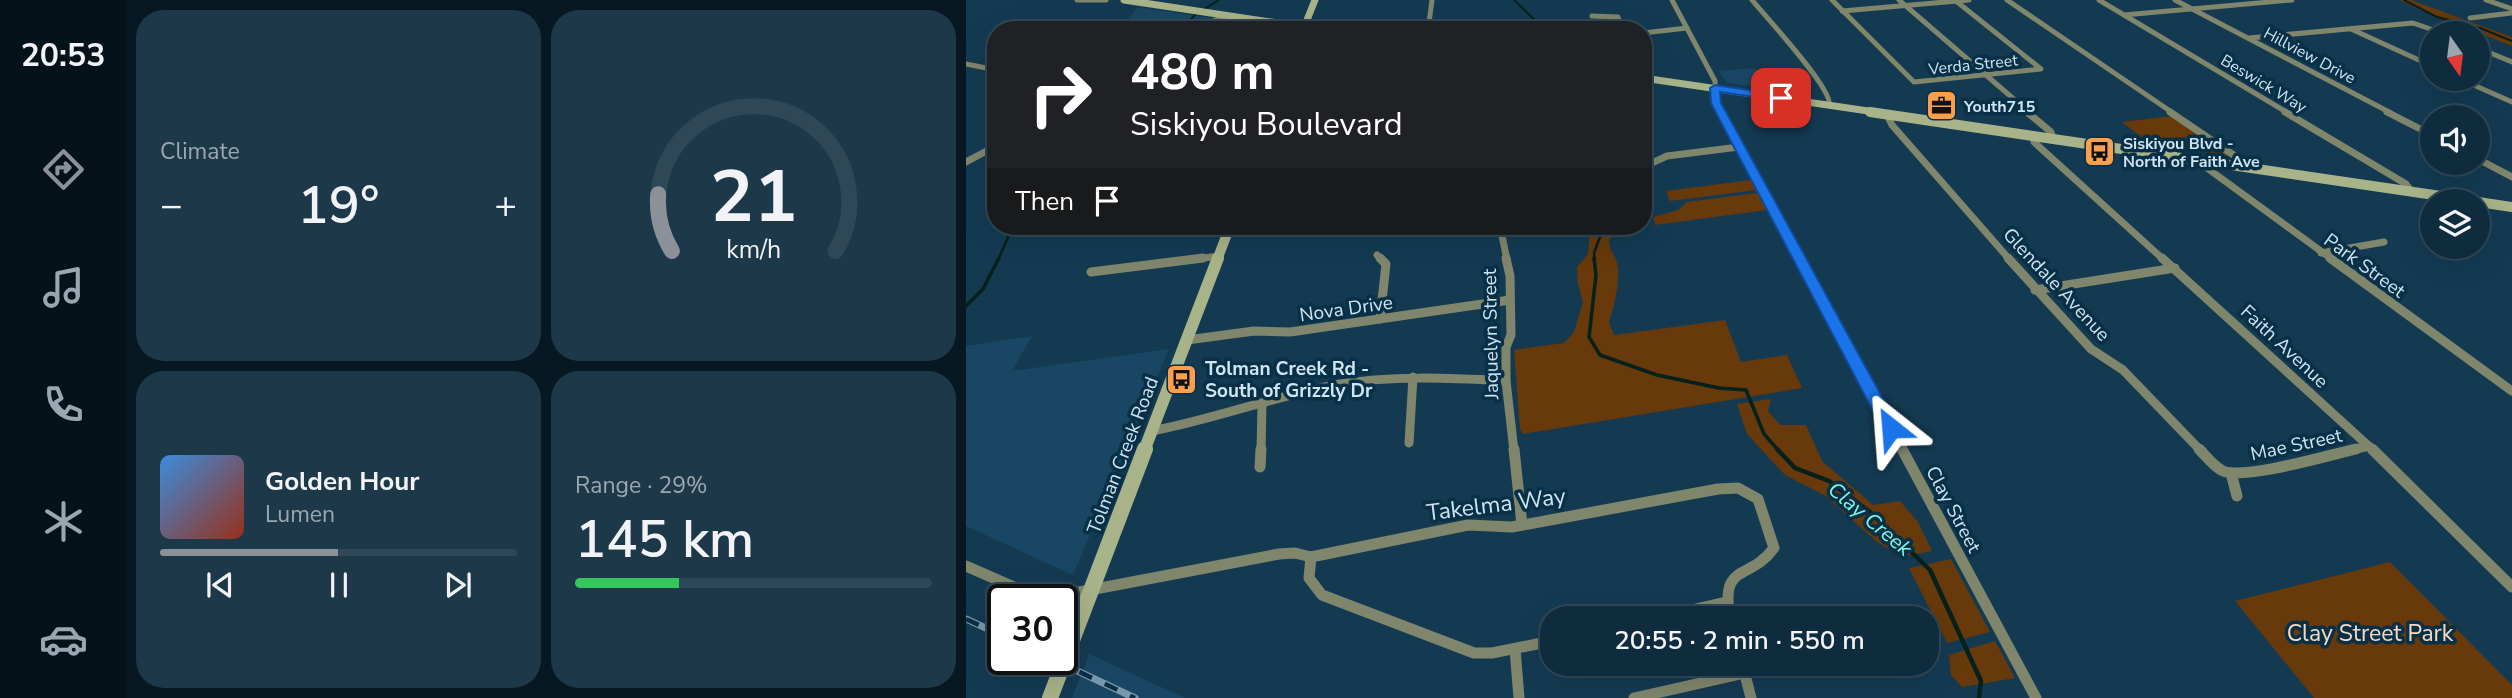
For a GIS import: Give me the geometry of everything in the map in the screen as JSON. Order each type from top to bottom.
[{"type":"main road","points":[[1124,0],[1263,21]]},
{"type":"main road","points":[[1307,21],[1315,0]]},
{"type":"main road","points":[[1652,79],[2420,193]]},
{"type":"main road","points":[[2490,204],[2511,208]]},
{"type":"main road","name":"Tolman Creek Road","points":[[1050,698],[1227,235]]},
{"type":"street","points":[[1076,0],[1105,0]]},
{"type":"street","points":[[1429,21],[1432,0]]},
{"type":"street","name":"Clay Street","points":[[1672,0],[1715,81],[1716,103],[2036,698]]},
{"type":"street","points":[[1752,0],[1807,65],[1829,97],[1829,105]]},
{"type":"street","points":[[1832,0],[1842,11],[1969,0]]},
{"type":"street","points":[[1899,0],[2051,132],[2053,138]]},
{"type":"street","points":[[2007,0],[2235,156],[2243,167]]},
{"type":"street","name":"Beswick Way","points":[[2099,0],[2406,184],[2412,192]]},
{"type":"street","name":"Hillview Drive","points":[[2175,0],[2420,129]]},
{"type":"street","points":[[2124,15],[2292,0]]},
{"type":"street","points":[[2486,0],[2512,11]]},
{"type":"street","name":"Verda Street","points":[[1842,11],[1912,81],[2038,70],[2041,67],[1956,1]]},
{"type":"street","points":[[2470,18],[2512,11]]},
{"type":"street","points":[[1214,21],[1227,15]]},
{"type":"street","points":[[1591,16],[1618,17],[1619,21]]},
{"type":"street","points":[[2247,38],[2420,25]]},
{"type":"street","points":[[1652,32],[1687,28]]},
{"type":"street","points":[[2351,29],[2420,61]]},
{"type":"street","points":[[2490,53],[2512,62]]},
{"type":"street","points":[[966,64],[987,68]]},
{"type":"street","points":[[2487,91],[2512,102]]},
{"type":"street","name":"Glendale Avenue","points":[[1891,114],[1889,119],[1892,125],[2035,290],[2086,344],[2139,384],[2211,464],[2231,474]]},
{"type":"street","name":"Faith Avenue","points":[[2033,135],[2034,142],[2369,446],[2512,587]]},
{"type":"street","points":[[1652,163],[1667,156],[1739,147]]},
{"type":"street","points":[[966,162],[987,151]]},
{"type":"street","name":"Park Street","points":[[2205,161],[2207,168],[2512,391]]},
{"type":"street","points":[[2490,165],[2512,177]]},
{"type":"street","name":"Jaquelyn Street","points":[[1502,235],[1510,276],[1511,335],[1506,348],[1506,381],[1522,525]]},
{"type":"street","points":[[2321,253],[2384,242]]},
{"type":"street","points":[[1377,255],[1385,264],[1380,319]]},
{"type":"street","points":[[1091,272],[1219,256]]},
{"type":"street","points":[[2035,290],[2175,268]]},
{"type":"street","name":"Nova Drive","points":[[1187,340],[1254,331],[1290,332],[1510,300]]},
{"type":"street","points":[[1152,431],[1209,419],[1332,385],[1413,377],[1506,381]]},
{"type":"street","points":[[1409,443],[1413,377]]},
{"type":"street","points":[[1260,467],[1262,404]]},
{"type":"street","name":"Mae Street","points":[[2231,474],[2369,446]]},
{"type":"street","points":[[2231,474],[2237,496]]},
{"type":"street","name":"Takelma Way","points":[[966,566],[1044,598],[1279,554],[1295,553],[1311,557],[1468,525],[1522,525],[1718,489],[1746,490],[1758,499],[1774,548],[1768,558],[1736,573],[1726,593],[1726,603]]},
{"type":"street","points":[[1311,557],[1308,578],[1312,587],[1322,595],[1474,653],[1540,644]]},
{"type":"street","points":[[1712,606],[1726,603],[1727,606]]},
{"type":"street","points":[[1516,649],[1518,698]]},
{"type":"street","points":[[1634,698],[1714,676]]},
{"type":"street","points":[[1745,676],[1751,698]]},
{"type":"shaded area","points":[[1138,7],[1230,21],[1126,21]]},
{"type":"shaded area","points":[[1755,68],[1770,89],[1727,83],[1719,71]]},
{"type":"shaded area","points":[[1032,336],[1012,371],[1169,349],[1073,575],[966,526],[966,346]]},
{"type":"shaded area","points":[[1089,654],[1185,698],[1072,698]]},
{"type":"green space","points":[[2399,0],[2411,0],[2468,21],[2441,19]]},
{"type":"green space","points":[[2490,29],[2512,37],[2512,46],[2490,38]]},
{"type":"green space","points":[[2172,116],[2228,156],[2151,144],[2122,122]]},
{"type":"green space","points":[[1751,180],[1756,190],[1670,201],[1666,191]]},
{"type":"green space","points":[[1757,193],[1767,210],[1655,225],[1653,217],[1678,210],[1687,202]]},
{"type":"green space","points":[[1589,235],[1615,235],[1609,240],[1618,266],[1618,283],[1609,322],[1614,335],[1725,320],[1741,362],[1787,355],[1802,388],[1523,434],[1520,429],[1514,350],[1564,343],[1574,332],[1583,302],[1577,267],[1588,254]]},
{"type":"green space","points":[[1771,399],[1768,411],[1780,425],[1806,425],[1822,461],[1873,505],[1900,501],[1918,522],[1932,551],[1902,557],[1877,542],[1826,496],[1785,475],[1747,434],[1737,404]]},
{"type":"green space","points":[[1951,559],[1990,632],[1947,643],[1939,627],[1939,606],[1928,606],[1909,568]]},
{"type":"green space","name":"Clay Street Park","points":[[2390,562],[2512,685],[2512,698],[2314,698],[2235,601]]},
{"type":"green space","points":[[1995,641],[2015,678],[1962,687],[1951,675],[1949,655]]},
{"type":"waterway","points":[[1189,21],[1219,0]]},
{"type":"waterway","name":"Clay Creek","points":[[1514,0],[1536,21]]},
{"type":"waterway","points":[[2404,0],[2437,17],[2480,28],[2512,41]]},
{"type":"waterway","points":[[998,260],[1009,235]]},
{"type":"waterway","name":"Clay Creek","points":[[1595,260],[1594,253],[1601,235]]},
{"type":"waterway","name":"Clay Creek","points":[[1594,258],[1596,275],[1589,337],[1600,355],[1657,375],[1719,388],[1746,390],[1764,434],[1779,451]]},
{"type":"waterway","points":[[966,306],[983,289],[998,260]]},
{"type":"waterway","name":"Clay Creek","points":[[1777,449],[1795,468],[1829,481],[1871,513],[1930,570],[1981,681],[1979,698]]},
{"type":"railway","points":[[966,619],[987,629]]},
{"type":"railway","points":[[1078,671],[1135,698]]},
{"type":"place","name":"Youth715","points":[[1941,106]]},
{"type":"place","name":"Siskiyou Blvd - North of Faith Ave","points":[[2100,152]]},
{"type":"place","name":"Tolman Creek Rd - South of Grizzly Dr","points":[[1182,379]]},
{"type":"route","points":[[1781,98],[1715,88],[1714,96],[1891,428]]}]
